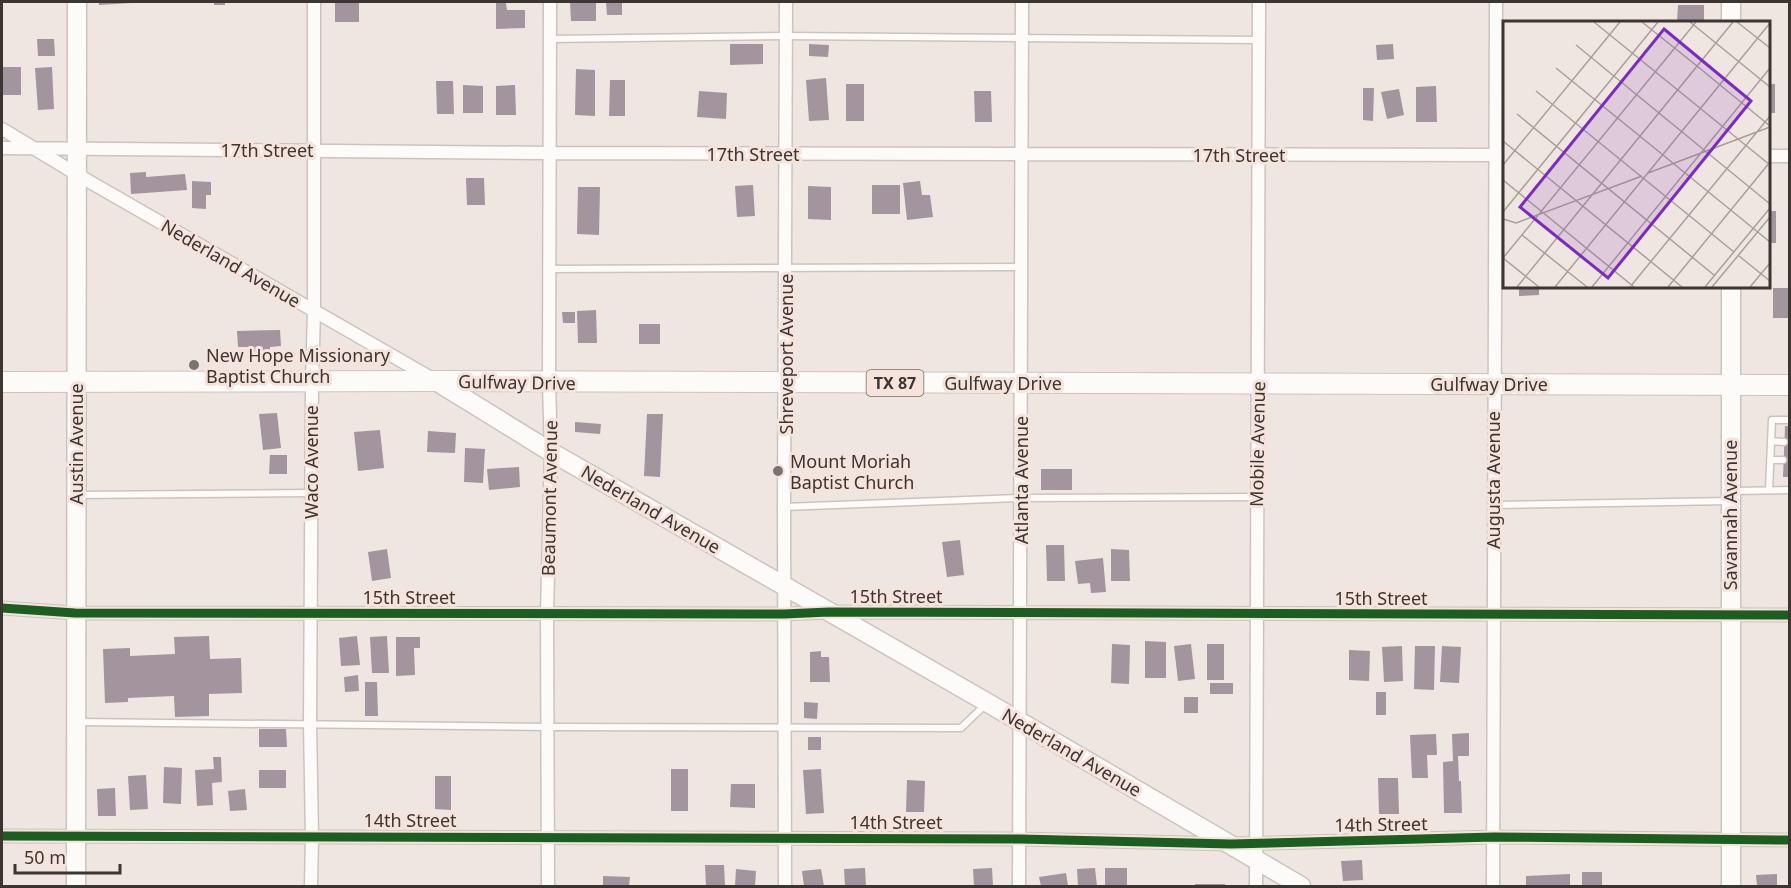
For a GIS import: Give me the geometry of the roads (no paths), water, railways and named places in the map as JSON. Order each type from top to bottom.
[{"type":"main road","name":"Gulfway Drive","points":[[2,382],[1790,385]]},
{"type":"street","name":"Austin Avenue","points":[[76,886],[77,2]]},
{"type":"street","name":"Waco Avenue","points":[[311,886],[314,2]]},
{"type":"street","name":"Beaumont Avenue","points":[[548,886],[547,613],[551,452],[549,382],[550,2]]},
{"type":"street","name":"Shreveport Avenue","points":[[785,886],[786,2]]},
{"type":"street","name":"Atlanta Avenue","points":[[1019,886],[1022,2]]},
{"type":"street","name":"Mobile Avenue","points":[[1256,886],[1259,2]]},
{"type":"street","name":"Augusta Avenue","points":[[1493,886],[1494,384],[1500,155],[1496,2]]},
{"type":"street","points":[[1731,2],[1731,21]]},
{"type":"street","name":"Nederland Avenue","points":[[2,129],[436,381],[551,452],[1232,844],[1256,852],[1301,886]]},
{"type":"street","name":"17th Street","points":[[2,148],[549,153],[1500,155]]},
{"type":"street","points":[[1770,156],[1790,156]]},
{"type":"street","name":"Savannah Avenue","points":[[1731,288],[1731,886]]},
{"type":"street","name":"15th Street","points":[[2,608],[75,613],[784,614],[829,612],[1790,615]]},
{"type":"street","name":"14th Street","points":[[2,836],[1020,839],[1232,844]]},
{"type":"street","name":"14th Street","points":[[1256,852],[1494,837],[1790,840]]},
{"type":"lane","points":[[550,39],[786,36],[1259,40]]},
{"type":"lane","points":[[549,269],[1021,267]]},
{"type":"lane","points":[[1769,490],[1772,420],[1790,420]]},
{"type":"lane","points":[[1771,441],[1784,442]]},
{"type":"lane","points":[[1770,460],[1783,460]]},
{"type":"lane","points":[[1493,505],[1730,496],[1769,490],[1790,490]]},
{"type":"lane","points":[[75,495],[311,493]]},
{"type":"lane","points":[[784,507],[1021,498],[1257,496]]},
{"type":"lane","points":[[75,722],[547,728],[961,728],[988,703]]},
{"type":"place","name":"New Hope Missionary Baptist Church","points":[[194,365]]},
{"type":"place","name":"Mount Moriah Baptist Church","points":[[778,471]]}]
